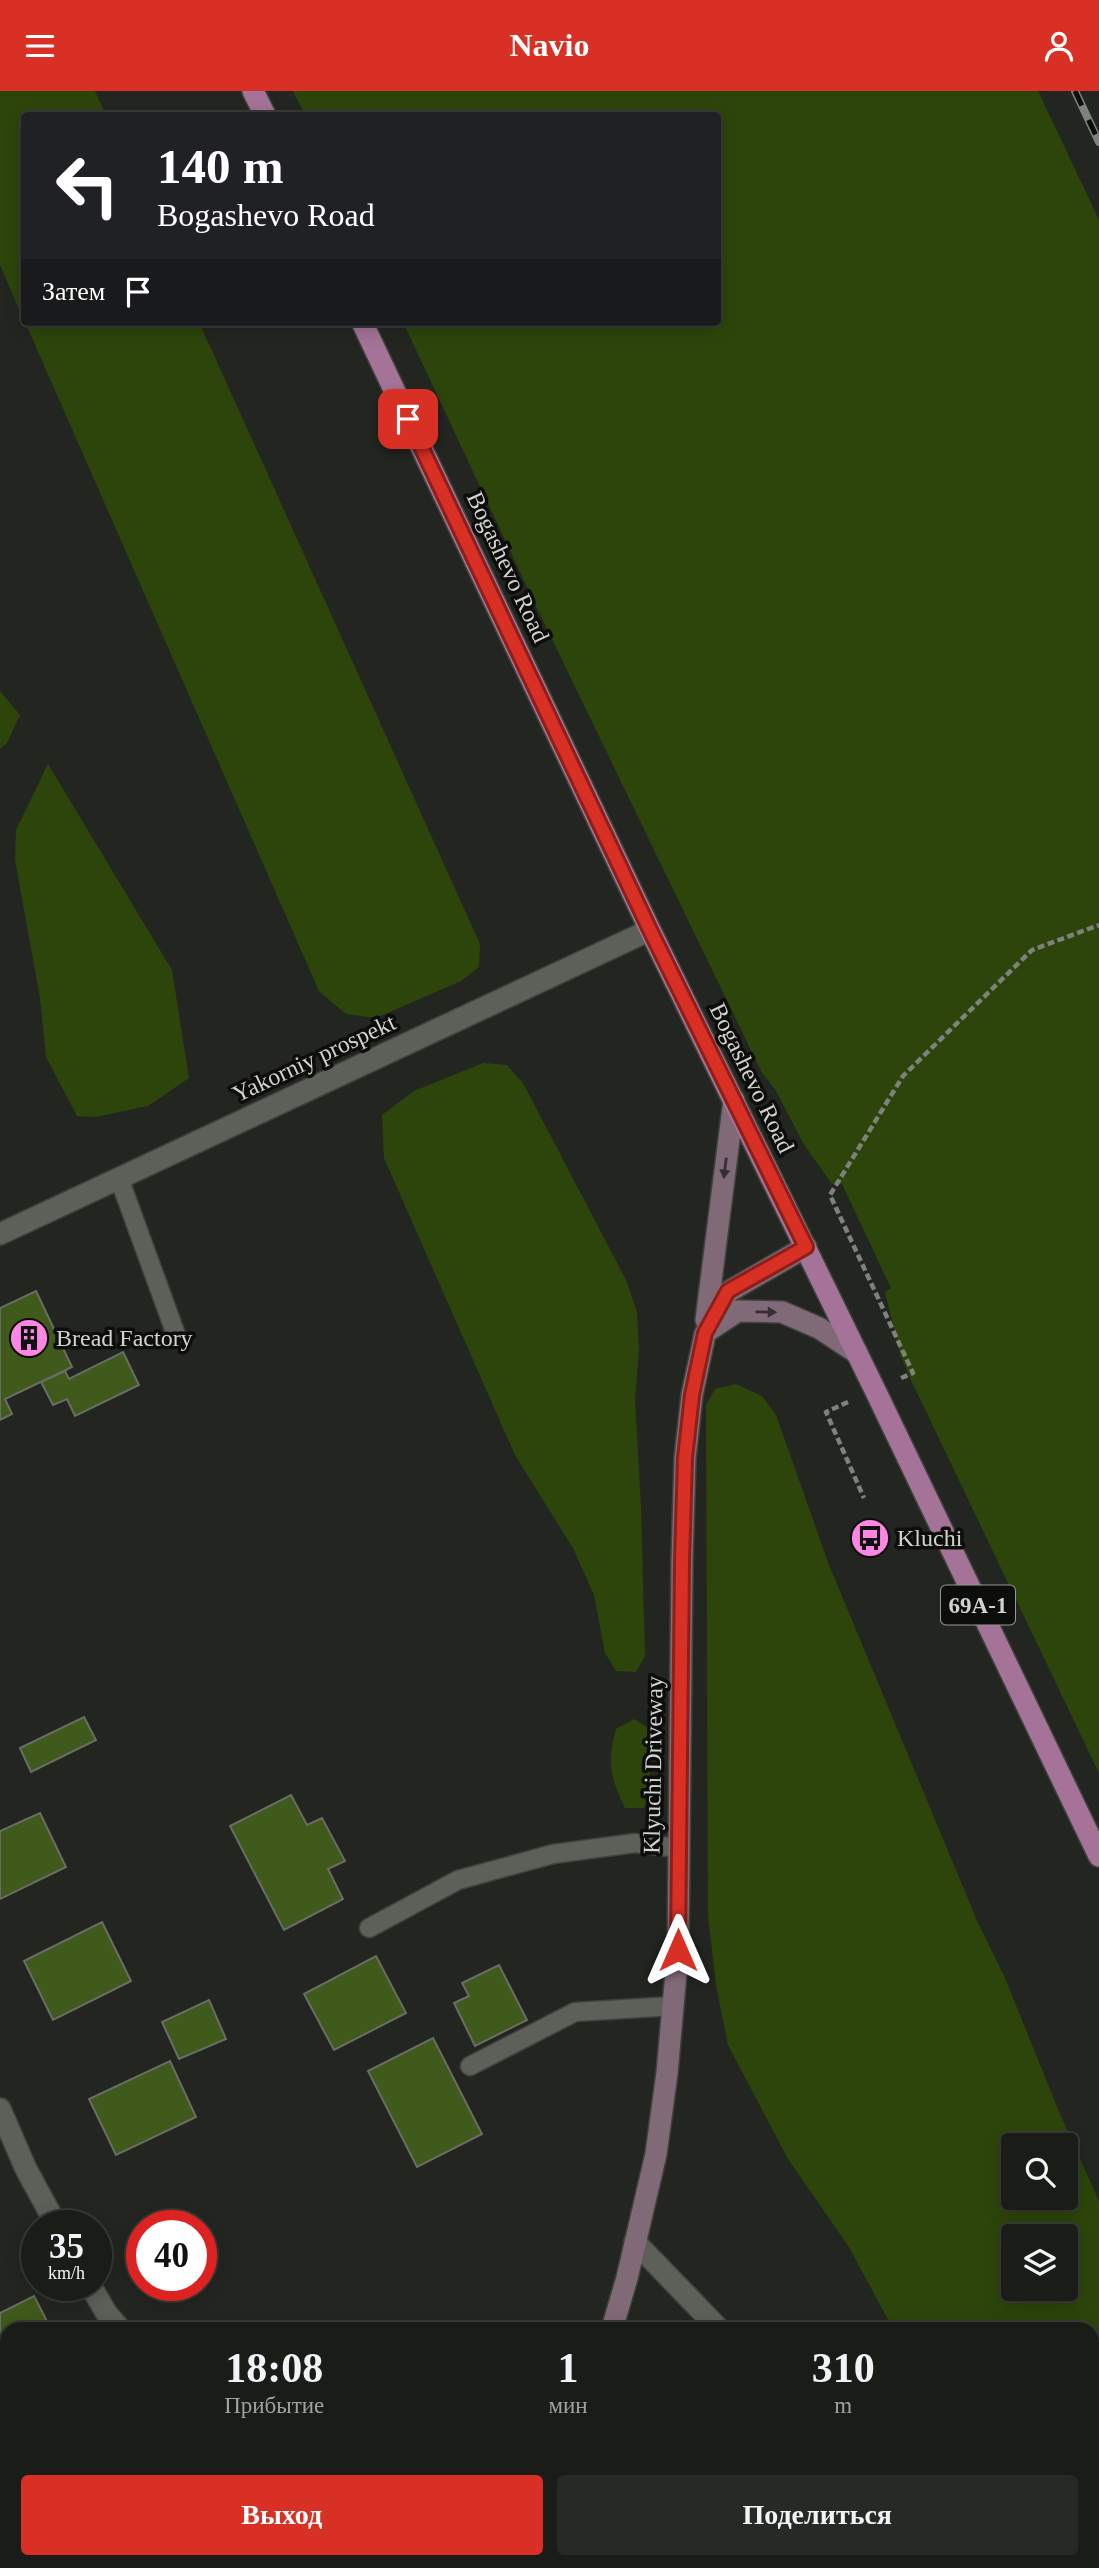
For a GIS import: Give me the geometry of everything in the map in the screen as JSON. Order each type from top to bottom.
[{"type":"main road","points":[[253,91],[264,112]]},
{"type":"main road","name":"Bogashevo Road","points":[[364,326],[650,930],[1099,1856]]},
{"type":"street","name":"Yakorniy prospekt","points":[[0,1234],[650,930]]},
{"type":"street","points":[[705,1333],[734,1100]]},
{"type":"street","name":"Klyuchi Driveway","points":[[614,2322],[656,2154],[678,1950],[685,1458],[692,1395],[705,1333],[728,1291],[806,1247]]},
{"type":"street","points":[[705,1333],[738,1311],[782,1312],[819,1328],[857,1353]]},
{"type":"street","points":[[0,2109],[26,2169],[48,2210]]},
{"type":"street","points":[[635,2242],[712,2322]]},
{"type":"street","points":[[99,2301],[114,2322]]},
{"type":"lane","points":[[119,1178],[178,1340]]},
{"type":"lane","points":[[369,1928],[458,1880],[553,1854],[635,1843],[678,1848]]},
{"type":"lane","points":[[470,2066],[575,2012],[673,2006]]},
{"type":"path","points":[[901,1378],[913,1373],[830,1195],[903,1076],[1032,950],[1099,925]]},
{"type":"path","points":[[858,1398],[826,1412],[864,1498]]},
{"type":"green space","points":[[0,91],[95,91],[105,112],[21,112],[21,314],[0,265]]},
{"type":"green space","points":[[293,91],[1038,91],[1099,220],[1099,1773],[911,1380],[900,1354],[885,1292],[891,1288],[842,1184],[832,1184],[803,1143],[775,1089],[762,1073],[535,604],[405,326],[721,326],[721,112],[304,112]]},
{"type":"green space","points":[[27,326],[201,326],[480,944],[479,967],[461,981],[376,1018],[346,1014],[319,991]]},
{"type":"green space","points":[[0,691],[20,715],[7,743],[0,749]]},
{"type":"green space","points":[[48,764],[172,970],[189,1078],[148,1106],[96,1117],[77,1116],[46,1057],[40,998],[15,860],[16,830]]},
{"type":"green space","points":[[483,1063],[507,1065],[523,1083],[626,1280],[637,1312],[639,1351],[635,1400],[645,1656],[636,1672],[616,1671],[605,1653],[594,1595],[573,1548],[515,1455],[384,1158],[382,1115],[414,1091]]},
{"type":"green space","points":[[736,1384],[762,1396],[776,1415],[829,1565],[1069,2133],[1001,2133],[1001,2210],[1078,2210],[1078,2154],[1099,2201],[1099,2322],[889,2322],[849,2247],[788,2159],[728,2045],[716,1985],[708,1915],[706,1405],[715,1389]]},
{"type":"green space","points":[[634,1719],[648,1728],[650,1791],[644,1808],[625,1808],[612,1769],[616,1729]]},
{"type":"building","name":"Bread Factory","points":[[36,1291],[72,1367],[5,1399],[12,1414],[0,1420],[0,1308]]},
{"type":"building","points":[[123,1352],[139,1385],[75,1416],[67,1399],[53,1405],[41,1382],[65,1371],[69,1379]]},
{"type":"building","points":[[84,1717],[96,1740],[31,1772],[20,1748]]},
{"type":"building","points":[[291,1795],[307,1825],[322,1818],[345,1861],[328,1869],[343,1899],[284,1930],[230,1826]]},
{"type":"building","points":[[40,1813],[66,1867],[0,1899],[0,1831]]},
{"type":"building","points":[[102,1922],[131,1981],[53,2020],[24,1961]]},
{"type":"building","points":[[376,1956],[406,2013],[334,2050],[304,1994]]},
{"type":"building","points":[[499,1965],[527,2020],[475,2046],[454,2003],[469,1996],[462,1983]]},
{"type":"building","points":[[209,2000],[226,2039],[179,2059],[162,2022]]},
{"type":"building","points":[[433,2038],[482,2134],[417,2167],[368,2071]]},
{"type":"building","points":[[170,2061],[196,2117],[116,2155],[89,2099]]},
{"type":"building","points":[[24,2301],[37,2301],[47,2322],[0,2322],[0,2313]]},
{"type":"railway","points":[[1075,91],[1099,142]]},
{"type":"place","name":"Bread Factory","points":[[29,1338]]},
{"type":"place","name":"Kluchi","points":[[870,1538]]},
{"type":"route","points":[[408,419],[650,930],[806,1247],[728,1291],[705,1333],[692,1395],[685,1458],[682,1561],[678,1950]]}]
